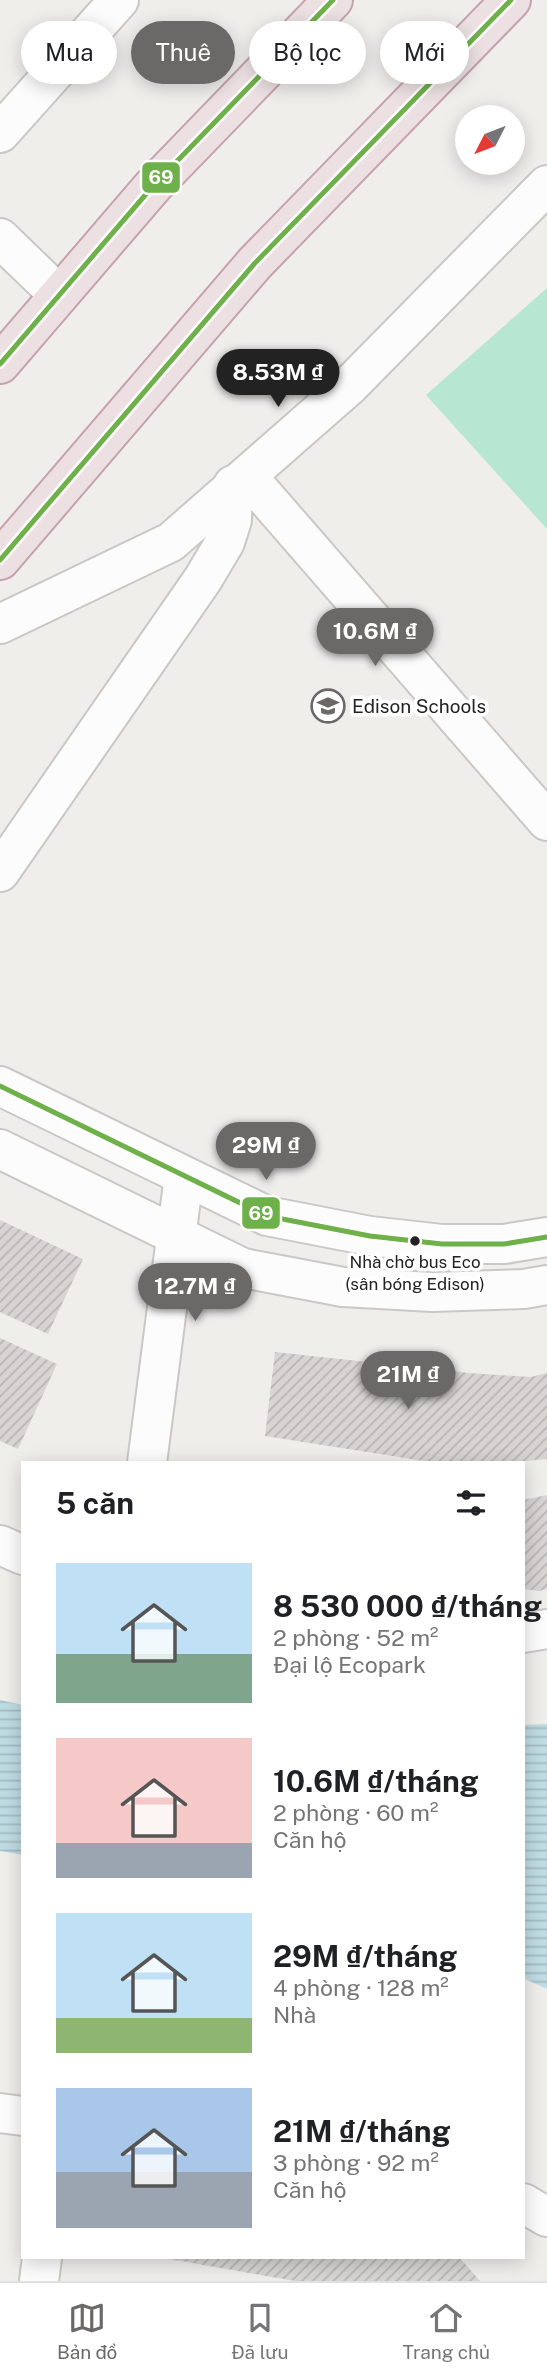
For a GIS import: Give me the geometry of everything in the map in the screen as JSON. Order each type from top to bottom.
[{"type":"highway","points":[[0,364],[153,186],[334,0]]},
{"type":"highway","points":[[0,559],[255,263],[511,0]]},
{"type":"street","points":[[0,133],[119,0]]},
{"type":"street","points":[[0,624],[171,542],[349,386],[547,185]]},
{"type":"street","points":[[0,238],[59,295]]},
{"type":"street","points":[[240,481],[547,821]]},
{"type":"street","points":[[0,872],[203,579],[225,542],[240,481]]},
{"type":"street","points":[[0,1086],[267,1216],[370,1236],[442,1244],[504,1244],[547,1237]]},
{"type":"street","points":[[0,1149],[243,1268],[343,1287],[432,1292],[524,1289],[547,1285]]},
{"type":"street","points":[[147,1461],[184,1176]]},
{"type":"street","points":[[0,1545],[21,1554]]},
{"type":"street","points":[[525,1633],[547,1629]]},
{"type":"street","points":[[0,2113],[21,2116]]},
{"type":"street","points":[[525,2204],[547,2217]]},
{"type":"street","points":[[39,2281],[42,2259]]},
{"type":"green space","points":[[547,288],[547,529],[426,395]]},
{"type":"water","points":[[0,1700],[21,1705],[21,1855],[0,1851]]},
{"type":"water","points":[[547,1724],[547,1989],[525,1979],[525,1725]]},
{"type":"building","points":[[0,1220],[83,1259],[48,1334],[0,1312]]},
{"type":"building","points":[[0,1338],[57,1364],[18,1449],[0,1441]]},
{"type":"building","points":[[275,1352],[469,1373],[531,1377],[547,1373],[547,1459],[424,1461],[265,1436]]},
{"type":"building","points":[[547,1495],[547,1589],[539,1591],[525,1589],[525,1500]]},
{"type":"building","points":[[170,2259],[461,2259],[480,2281],[295,2281]]},
{"type":"transit line","name":"69","points":[[0,364],[153,186],[333,0]]},
{"type":"transit line","name":"69","points":[[0,560],[255,263],[511,0]]},
{"type":"transit line","name":"69","points":[[0,1086],[267,1216],[370,1236],[442,1244],[504,1244],[547,1237]]},
{"type":"place","name":"Edison Schools","points":[[328,706]]},
{"type":"place","name":"Nhà chờ bus Eco (sân bóng Edison)","points":[[415,1241]]}]
